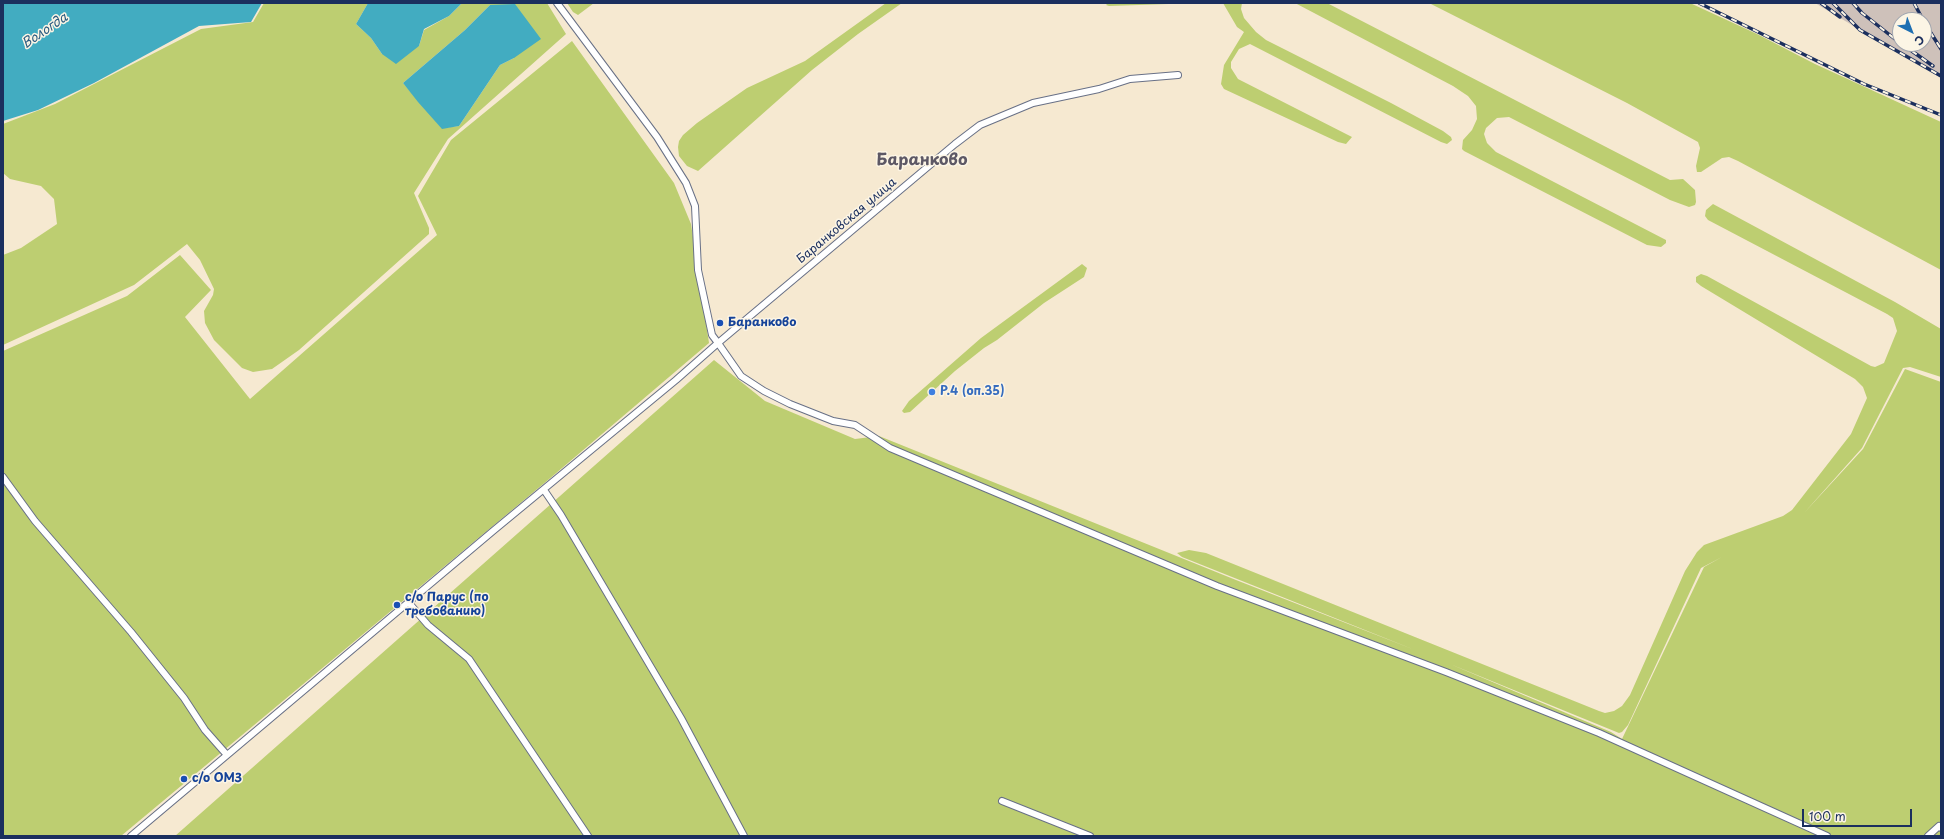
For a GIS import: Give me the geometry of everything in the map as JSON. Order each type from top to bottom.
[{"type":"street","points":[[557,3],[657,137],[686,183],[695,206],[698,270],[712,335],[742,376],[764,392],[833,421],[855,425],[890,448],[1217,586],[1433,667],[1599,733],[1827,836]]},
{"type":"street","name":"Баранковская улица","points":[[131,836],[676,380],[955,144],[980,125],[1034,103],[1099,89],[1130,79],[1178,74]]},
{"type":"street","points":[[3,477],[35,521],[184,698],[206,730],[227,756]]},
{"type":"street","points":[[544,490],[565,521],[681,718],[744,836]]},
{"type":"street","points":[[409,603],[428,624],[470,658],[588,836]]},
{"type":"street","points":[[1002,801],[1090,836]]},
{"type":"street","points":[[1928,836],[1939,826],[1941,828]]},
{"type":"shaded area","points":[[1815,3],[1941,3],[1941,78],[1897,52],[1932,52],[1932,12],[1892,12],[1892,49]]},
{"type":"green space","points":[[264,3],[368,3],[356,24],[371,38],[382,54],[419,46],[424,30],[449,16],[462,3],[547,3],[566,34],[448,139],[414,193],[429,228],[429,234],[299,350],[272,369],[253,372],[242,368],[214,340],[205,323],[204,311],[213,295],[214,289],[200,260],[187,244],[134,285],[3,345],[3,255],[21,248],[57,224],[54,199],[41,186],[10,179],[3,173],[3,124],[55,104],[201,29],[253,22]],"holes":[[[490,5],[514,58],[500,65],[459,126],[442,128],[403,83],[465,30]]]},
{"type":"green space","points":[[567,3],[594,3],[578,15],[573,12]]},
{"type":"green space","points":[[886,3],[902,3],[858,34],[812,70],[698,171],[687,166],[679,156],[679,141],[683,135],[697,123],[747,88],[805,61]]},
{"type":"green space","points":[[1108,3],[1198,3],[1109,6],[1106,5]]},
{"type":"green space","points":[[1223,3],[1242,3],[1241,9],[1244,18],[1256,32],[1266,40],[1391,103],[1443,131],[1451,137],[1452,140],[1447,144],[1441,142],[1250,44],[1239,49],[1231,62],[1231,68],[1238,79],[1352,137],[1346,144],[1338,142],[1224,89],[1221,84],[1224,65],[1244,32],[1237,27]]},
{"type":"green space","points":[[1295,3],[1327,3],[1670,180],[1683,179],[1695,190],[1695,205],[1689,207],[1670,200],[1509,117],[1497,118],[1486,128],[1484,134],[1487,143],[1496,152],[1666,240],[1666,243],[1661,247],[1647,245],[1464,151],[1462,149],[1463,140],[1472,130],[1477,119],[1476,106],[1468,96],[1453,86]]},
{"type":"green space","points":[[1429,3],[1690,3],[1757,34],[1815,64],[1941,122],[1941,270],[1729,157],[1722,158],[1701,172],[1697,172],[1696,166],[1700,148],[1698,142],[1627,103]]},
{"type":"green space","points":[[572,41],[674,183],[691,224],[709,343],[548,480],[121,836],[3,836],[3,351],[127,296],[180,255],[211,290],[185,317],[250,399],[437,235],[418,196],[451,140]]},
{"type":"green space","points":[[1713,204],[1895,302],[1941,329],[1941,377],[1910,367],[1903,368],[1862,448],[1804,513],[1863,449],[1905,369],[1941,382],[1941,836],[175,836],[714,360],[765,401],[855,439],[879,436],[1236,580],[1415,650],[1182,557],[1177,553],[1189,550],[1206,553],[1599,711],[1605,713],[1614,711],[1622,706],[1630,695],[1685,571],[1697,552],[1704,545],[1783,516],[1792,510],[1851,434],[1867,398],[1863,387],[1855,379],[1701,286],[1696,282],[1696,277],[1701,274],[1707,276],[1871,366],[1875,367],[1884,363],[1897,331],[1893,318],[1887,314],[1708,220],[1705,216],[1706,210]],"holes":[[[1722,557],[1704,567],[1622,739],[1611,732],[1450,664],[1619,733],[1622,732],[1628,725],[1701,568]]]},
{"type":"green space","points":[[1082,264],[1087,268],[1084,277],[1044,303],[997,340],[984,348],[955,371],[910,412],[904,413],[902,411],[909,401],[981,338]]},
{"type":"water","name":"Вологда","points":[[3,3],[262,3],[251,22],[199,26],[94,83],[38,110],[3,121]]},
{"type":"water","points":[[368,3],[462,3],[449,16],[424,29],[419,46],[396,64],[382,54],[371,38],[356,24]]},
{"type":"water","points":[[515,4],[541,39],[514,58],[500,65],[459,126],[442,129],[403,83],[465,30],[490,5]]},
{"type":"railway","points":[[1699,3],[1864,84],[1941,115]]},
{"type":"railway","points":[[1821,3],[1840,17]]},
{"type":"railway","points":[[1833,3],[1860,30],[1941,76]]},
{"type":"railway","points":[[1853,3],[1862,13],[1892,37]]},
{"type":"railway","points":[[1914,3],[1919,12]]},
{"type":"railway","points":[[1932,35],[1941,49]]},
{"type":"railway","points":[[1913,52],[1933,66]]},
{"type":"place","name":"Баранково","points":[[720,323]]},
{"type":"place","name":"Р.4 (оп.35)","points":[[932,392]]},
{"type":"place","name":"с/о Парус (по требованию)","points":[[397,605]]},
{"type":"place","name":"с/о ОМЗ","points":[[184,779]]},
{"type":"district","name":"Баранково","points":[[922,161]]}]
